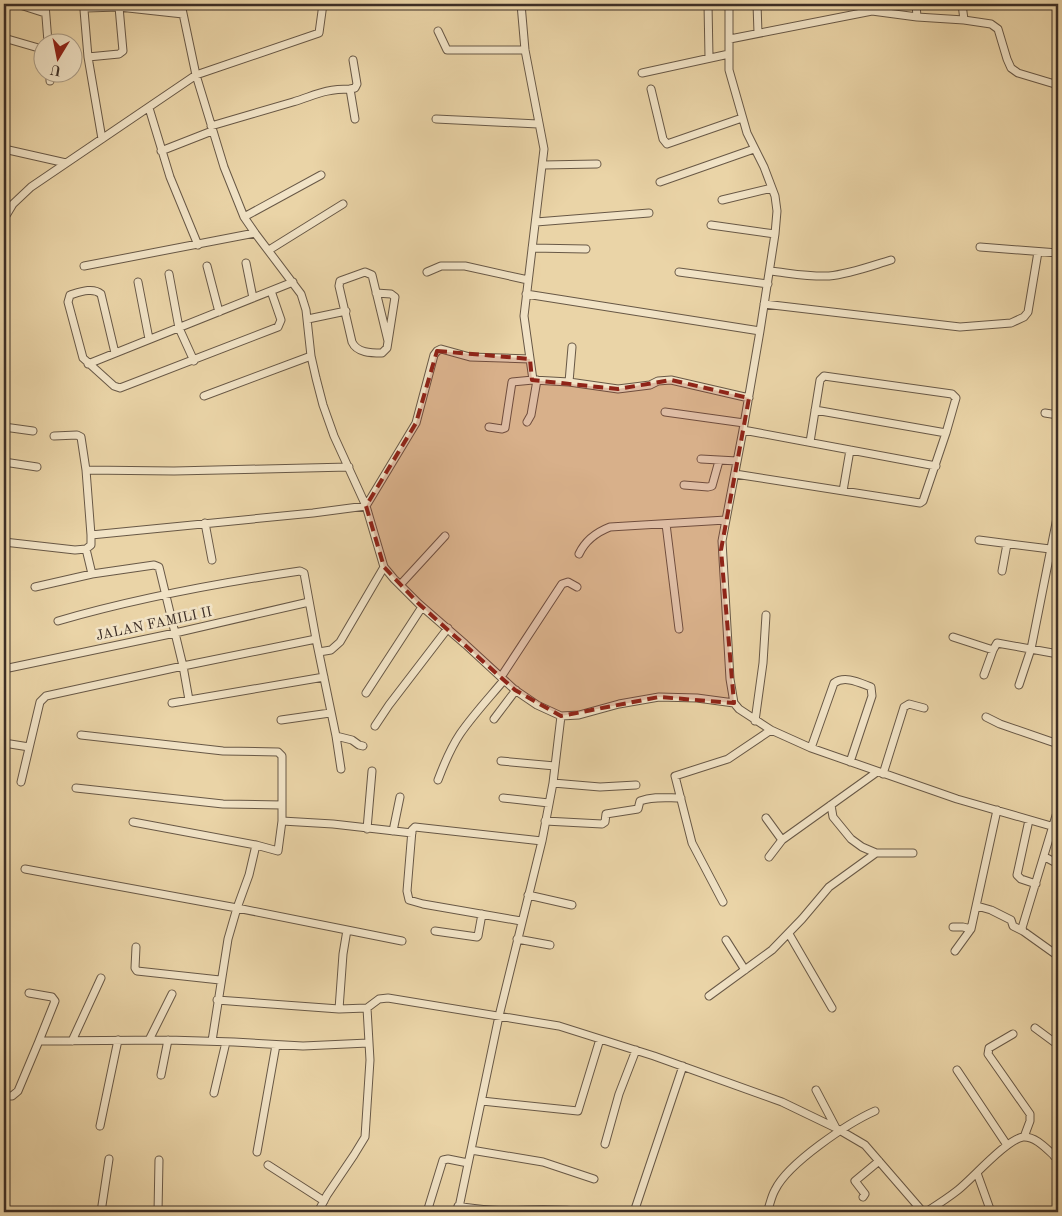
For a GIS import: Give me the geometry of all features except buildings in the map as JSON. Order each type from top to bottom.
[{"type":"street","points":[[17,4],[45,13]]},
{"type":"street","points":[[45,4],[47,32]]},
{"type":"street","points":[[181,4],[196,75],[211,129],[231,186],[244,217],[301,294],[308,319],[311,356],[323,405],[334,436],[366,506],[384,567],[422,607],[516,690],[537,705],[561,716],[579,715],[619,704],[659,698],[697,698],[734,702]]},
{"type":"street","points":[[4,219],[13,204],[31,187],[196,75],[319,33],[323,4]]},
{"type":"street","points":[[521,4],[525,50],[544,149],[526,294],[524,326],[535,380],[531,415],[527,422]]},
{"type":"street","points":[[708,4],[709,57]]},
{"type":"street","points":[[729,4],[729,70],[742,118],[772,188],[777,210],[768,284],[721,550],[730,680],[734,702],[739,709],[755,721],[811,748],[957,799],[1056,827]]},
{"type":"street","points":[[757,4],[758,33]]},
{"type":"street","points":[[916,4],[917,17]]},
{"type":"street","points":[[962,4],[964,20]]},
{"type":"street","points":[[102,139],[88,57],[84,10],[86,8],[119,7],[183,14]]},
{"type":"street","points":[[88,57],[119,54],[123,51],[119,7]]},
{"type":"street","points":[[730,39],[872,8],[917,17],[964,20],[991,24],[998,29],[1009,65],[1014,71],[1058,85]]},
{"type":"street","points":[[438,31],[447,50],[525,50]]},
{"type":"street","points":[[4,38],[32,46]]},
{"type":"street","points":[[642,73],[729,54]]},
{"type":"street","points":[[161,151],[211,129],[314,94],[333,89],[355,88],[357,84],[353,60]]},
{"type":"street","points":[[350,89],[355,119]]},
{"type":"street","points":[[651,89],[663,139],[667,144],[742,118]]},
{"type":"street","points":[[149,108],[161,151],[198,245]]},
{"type":"street","points":[[436,119],[538,124]]},
{"type":"street","points":[[4,149],[66,163]]},
{"type":"street","points":[[660,182],[754,149]]},
{"type":"street","points":[[543,165],[597,164]]},
{"type":"street","points":[[244,217],[321,175]]},
{"type":"street","points":[[722,200],[772,188]]},
{"type":"street","points":[[4,202],[13,204]]},
{"type":"street","points":[[268,250],[343,204]]},
{"type":"street","points":[[536,222],[649,213]]},
{"type":"street","points":[[711,225],[775,234]]},
{"type":"street","points":[[84,266],[255,233]]},
{"type":"street","points":[[980,247],[1058,254]]},
{"type":"street","points":[[532,248],[586,249]]},
{"type":"street","points":[[764,304],[960,327],[1011,324],[1024,317],[1028,312],[1038,252]]},
{"type":"street","points":[[770,271],[831,276],[891,260]]},
{"type":"street","points":[[246,263],[254,298]]},
{"type":"street","points":[[208,266],[219,312]]},
{"type":"street","points":[[427,272],[441,266],[465,266],[528,280]]},
{"type":"street","points":[[376,293],[391,294],[395,298],[387,348],[382,352],[359,350],[354,347],[339,286],[343,279],[365,272],[369,272],[372,275],[376,293],[388,341]]},
{"type":"street","points":[[679,272],[768,284]]},
{"type":"street","points":[[169,274],[179,328],[194,361]]},
{"type":"street","points":[[138,282],[149,340]]},
{"type":"street","points":[[88,364],[293,282]]},
{"type":"street","points":[[115,353],[101,294],[93,290],[70,295],[68,302],[83,358],[114,386],[120,388],[278,327],[281,320],[271,291]]},
{"type":"street","points":[[526,294],[760,331]]},
{"type":"street","points":[[308,319],[346,310]]},
{"type":"street","points":[[569,382],[572,347]]},
{"type":"street","points":[[91,535],[366,506],[389,466],[412,432],[434,355],[437,351],[441,349],[470,357],[530,359]]},
{"type":"street","points":[[204,396],[311,356]]},
{"type":"street","points":[[735,474],[920,503],[923,501],[936,466],[956,400],[952,394],[824,376],[820,380],[810,442]]},
{"type":"street","points":[[489,427],[505,428],[512,382],[535,380],[569,382],[618,389],[671,380],[749,398]]},
{"type":"street","points":[[815,410],[946,433]]},
{"type":"street","points":[[665,412],[936,466]]},
{"type":"street","points":[[1045,413],[1058,415]]},
{"type":"street","points":[[4,426],[33,431]]},
{"type":"street","points":[[4,542],[75,550],[86,549],[91,545],[86,470],[81,437],[77,435],[54,436]]},
{"type":"street","points":[[843,491],[850,450]]},
{"type":"street","points":[[701,460],[737,461]]},
{"type":"street","points":[[684,485],[712,486],[719,460]]},
{"type":"street","points":[[4,462],[37,467]]},
{"type":"street","points":[[86,470],[174,471],[349,467]]},
{"type":"street","points":[[1018,685],[1031,649],[1055,549],[1058,513]]},
{"type":"street","points":[[579,554],[581,549],[592,538],[610,527],[726,520]]},
{"type":"street","points":[[205,523],[212,560]]},
{"type":"street","points":[[666,524],[679,629]]},
{"type":"street","points":[[400,585],[445,536]]},
{"type":"street","points":[[979,540],[1055,549]]},
{"type":"street","points":[[1002,571],[1007,544]]},
{"type":"street","points":[[86,549],[92,574]]},
{"type":"street","points":[[35,587],[92,574],[159,566],[183,666],[189,700]]},
{"type":"street","points":[[319,652],[331,650],[340,642],[384,567]]},
{"type":"street","points":[[58,621],[88,612],[234,581],[300,571],[304,573],[341,769]]},
{"type":"street","points":[[438,780],[448,754],[459,735],[503,678],[562,584],[568,582],[578,587]]},
{"type":"street","name":"JALAN FAMILI II","points":[[4,669],[175,633],[309,602]]},
{"type":"street","points":[[366,693],[422,607]]},
{"type":"street","points":[[755,721],[763,662],[766,615]]},
{"type":"street","points":[[375,726],[448,628]]},
{"type":"street","points":[[953,637],[992,650]]},
{"type":"street","points":[[21,782],[40,702],[46,696],[316,639]]},
{"type":"street","points":[[984,675],[992,650],[997,643],[1058,654]]},
{"type":"street","points":[[172,703],[324,676]]},
{"type":"street","points":[[811,748],[834,683],[842,679],[871,687],[872,696],[850,762]]},
{"type":"street","points":[[494,719],[516,690]]},
{"type":"street","points":[[769,857],[782,840],[880,773],[904,707],[909,704],[924,708]]},
{"type":"street","points":[[281,720],[330,713]]},
{"type":"street","points":[[561,716],[555,766],[542,841],[499,1016],[458,1209],[520,1212],[556,1210],[585,1212]]},
{"type":"street","points":[[986,717],[1000,724],[1058,744]]},
{"type":"street","points":[[722,902],[692,843],[675,778],[677,774],[728,758],[771,730]]},
{"type":"street","points":[[81,736],[223,751],[278,752],[282,756],[282,821],[278,851],[256,844],[133,822]]},
{"type":"street","points":[[336,736],[352,740],[363,746]]},
{"type":"street","points":[[4,742],[29,747]]},
{"type":"street","points":[[501,762],[555,766]]},
{"type":"street","points":[[367,829],[372,771]]},
{"type":"street","points":[[552,783],[600,787],[636,785]]},
{"type":"street","points":[[76,788],[222,804],[282,805]]},
{"type":"street","points":[[393,832],[400,797]]},
{"type":"street","points":[[503,798],[549,804]]},
{"type":"street","points":[[545,821],[602,824],[605,822],[606,814],[638,810],[642,800],[681,798]]},
{"type":"street","points":[[831,805],[833,817],[851,840],[868,850],[876,853],[913,853]]},
{"type":"street","points":[[1023,930],[1022,924],[1056,827],[1058,809]]},
{"type":"street","points":[[955,952],[971,929],[997,810]]},
{"type":"street","points":[[766,818],[782,840]]},
{"type":"street","points":[[1029,820],[1017,875],[1021,879],[1036,884]]},
{"type":"street","points":[[282,821],[333,824],[412,833]]},
{"type":"street","points":[[521,921],[409,900],[407,891],[413,828],[542,841]]},
{"type":"street","points":[[212,1041],[220,980],[228,939],[249,875],[256,844]]},
{"type":"street","points":[[709,996],[772,950],[789,934],[829,887],[876,853]]},
{"type":"street","points":[[1045,856],[1058,864]]},
{"type":"street","points":[[25,869],[402,941]]},
{"type":"street","points":[[528,895],[572,906]]},
{"type":"street","points":[[977,906],[991,910],[1011,920],[1013,926],[1023,930],[1058,956]]},
{"type":"street","points":[[435,931],[476,937],[478,936],[482,914]]},
{"type":"street","points":[[953,927],[971,929]]},
{"type":"street","points":[[339,1009],[343,954],[347,930]]},
{"type":"street","points":[[789,934],[832,1008]]},
{"type":"street","points":[[517,939],[550,945]]},
{"type":"street","points":[[726,940],[746,970]]},
{"type":"street","points":[[136,947],[135,968],[137,971],[220,980]]},
{"type":"street","points":[[72,1041],[101,978]]},
{"type":"street","points":[[4,1096],[12,1096],[18,1091],[55,1001],[52,997],[29,993]]},
{"type":"street","points":[[148,1040],[172,994]]},
{"type":"street","points":[[217,1000],[339,1009],[367,1008],[379,999],[388,998],[559,1026],[636,1050],[782,1102],[837,1129],[865,1145],[925,1212],[957,1191],[1007,1145],[1024,1137],[1039,1143],[1056,1158]]},
{"type":"street","points":[[318,1212],[364,1137],[370,1077],[367,1008]]},
{"type":"street","points":[[1035,1028],[1058,1045]]},
{"type":"street","points":[[1013,1034],[989,1048],[988,1054],[1030,1114],[1030,1121],[1024,1137]]},
{"type":"street","points":[[482,1101],[578,1110],[600,1039]]},
{"type":"street","points":[[100,1126],[118,1040]]},
{"type":"street","points":[[39,1041],[168,1040],[303,1046],[368,1043]]},
{"type":"street","points":[[161,1075],[168,1040]]},
{"type":"street","points":[[214,1093],[226,1042]]},
{"type":"street","points":[[257,1152],[276,1045]]},
{"type":"street","points":[[605,1144],[636,1050]]},
{"type":"street","points":[[634,1212],[682,1066]]},
{"type":"street","points":[[957,1070],[1007,1145]]},
{"type":"street","points":[[816,1090],[837,1129]]},
{"type":"street","points":[[767,1212],[775,1190],[787,1172],[837,1129],[875,1111]]},
{"type":"street","points":[[1056,1158],[1058,1144]]},
{"type":"street","points":[[471,1150],[543,1162],[594,1179]]},
{"type":"street","points":[[101,1212],[108,1159]]},
{"type":"street","points":[[427,1212],[443,1160],[448,1159],[468,1163]]},
{"type":"street","points":[[158,1212],[159,1160]]},
{"type":"street","points":[[863,1197],[865,1194],[855,1181],[879,1160]]},
{"type":"street","points":[[268,1165],[324,1201]]},
{"type":"street","points":[[977,1173],[991,1212]]},
{"type":"highlighted area","points":[[437,351],[530,359],[532,380],[618,389],[671,380],[749,398],[721,550],[734,703],[659,697],[561,716],[515,690],[419,604],[384,567],[366,506],[416,423]]}]
